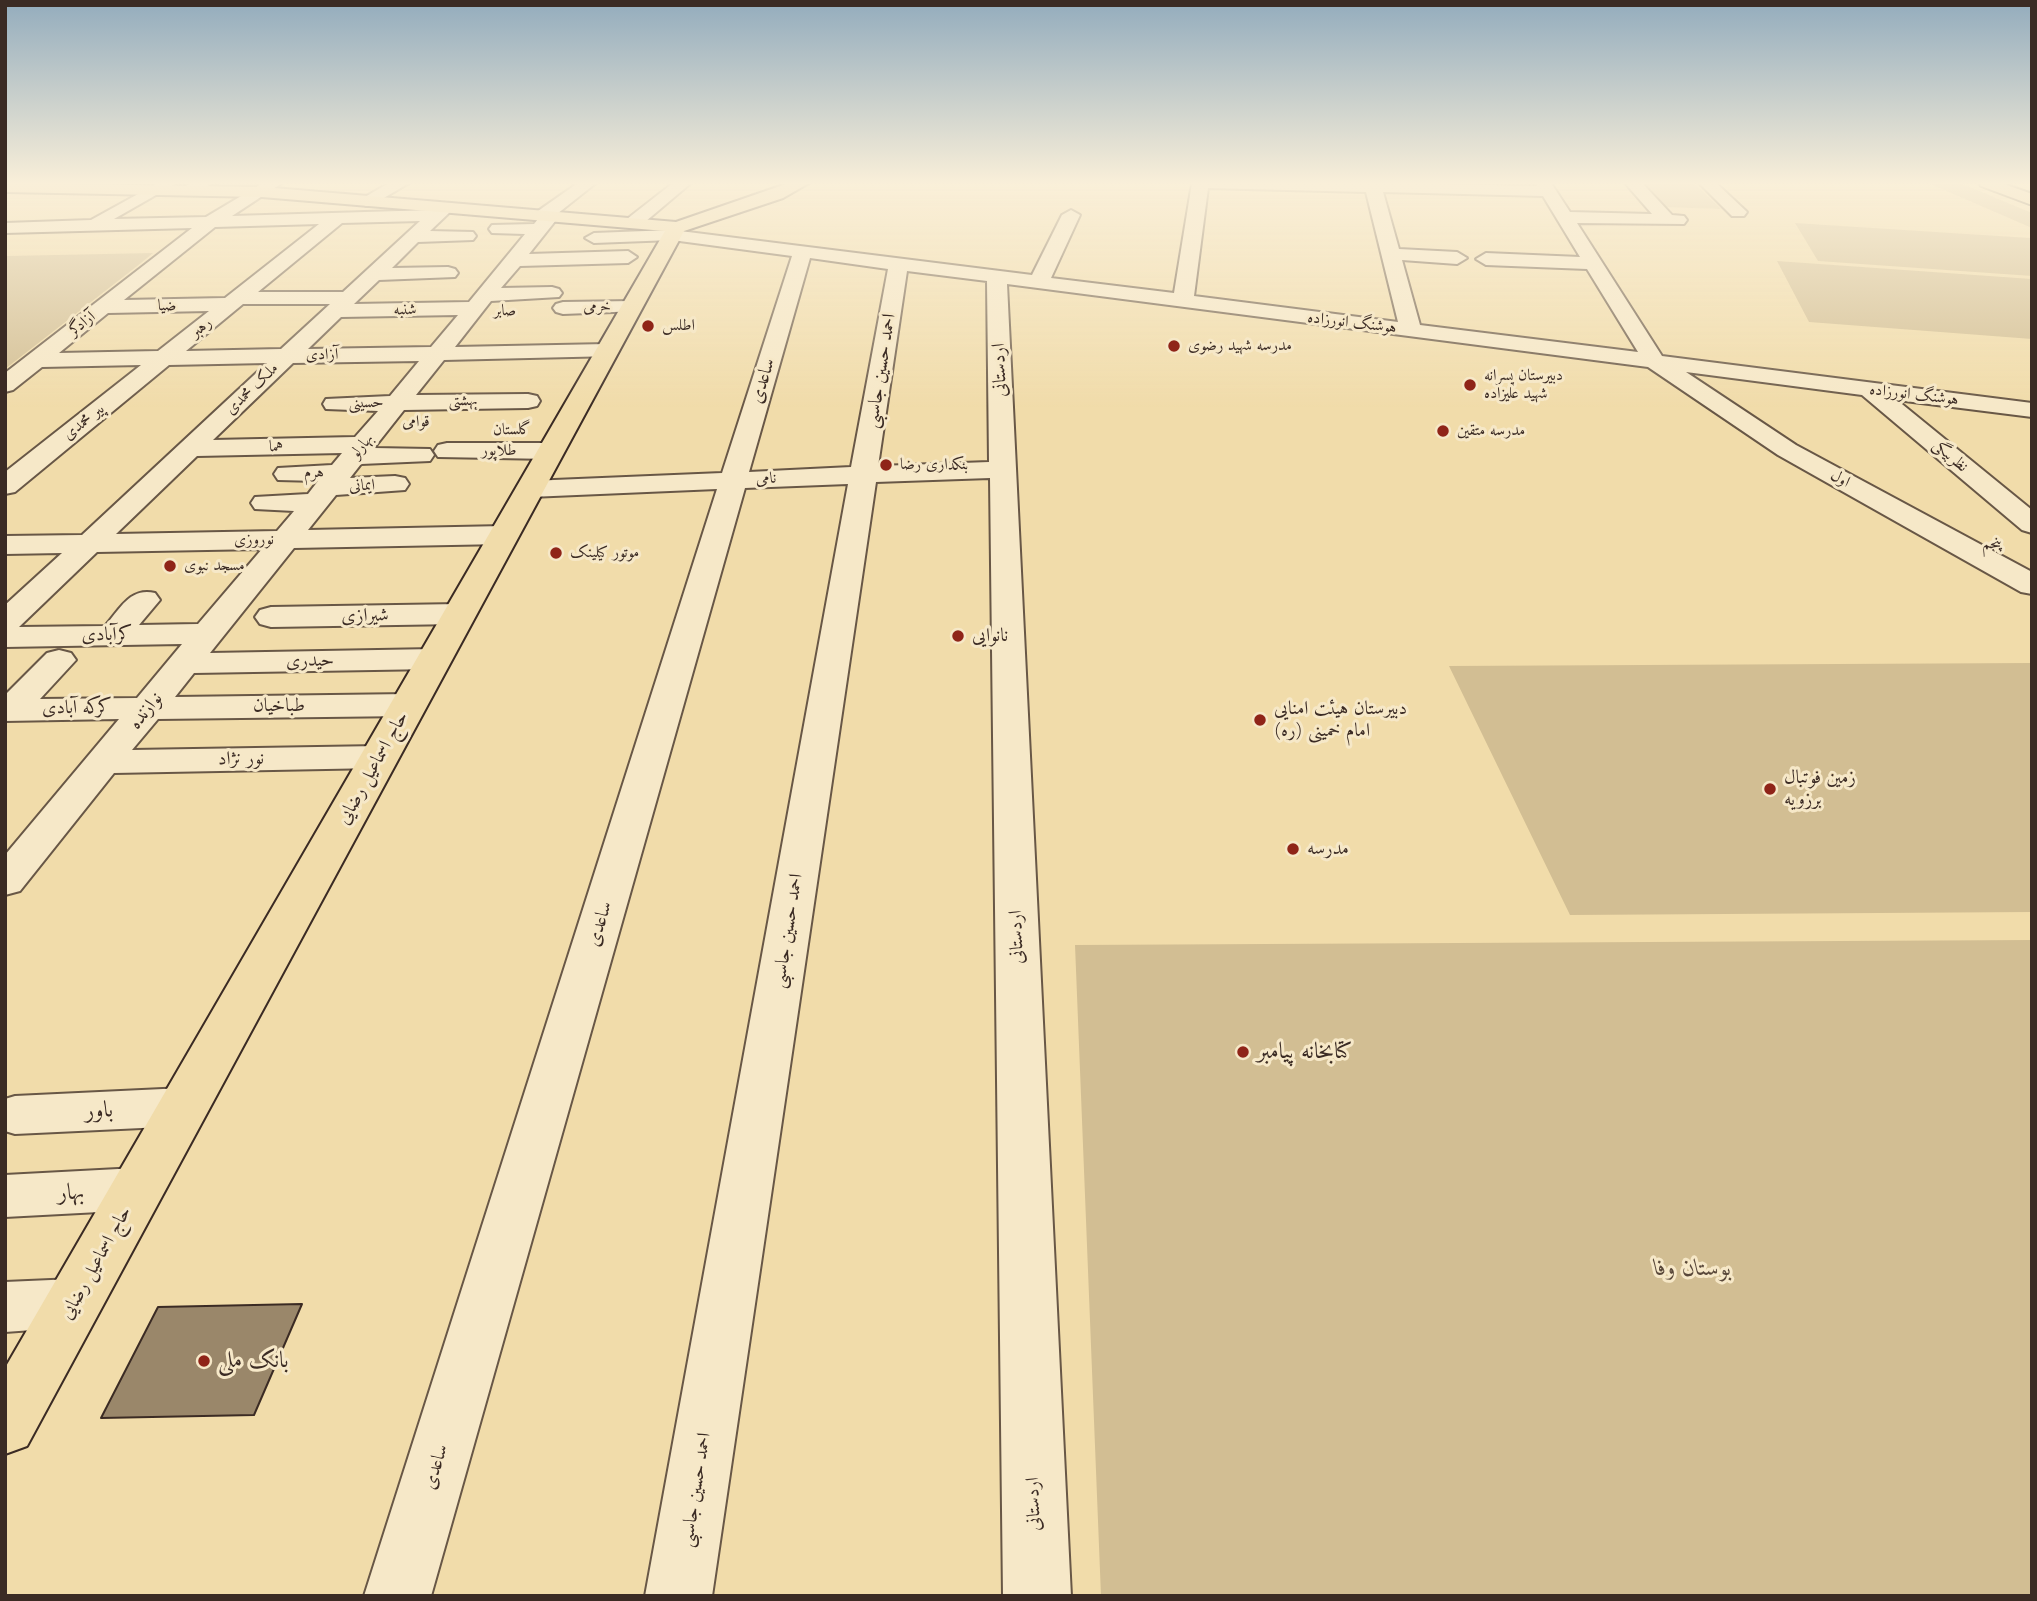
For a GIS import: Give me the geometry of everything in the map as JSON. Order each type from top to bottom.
[{"type":"main road","name":"حاج اسماعیل رضایی","points":[[5,1426],[659,258]]},
{"type":"street","name":"آزادگر","points":[[5,385],[166,258]]},
{"type":"street","name":"رهبر","points":[[164,358],[288,258]]},
{"type":"street","name":"ملک محمدی","points":[[6,620],[391,258]]},
{"type":"street","points":[[484,302],[517,258]]},
{"type":"street","name":"ساعدی","points":[[397,1596],[733,481],[797,258]]},
{"type":"street","name":"هوشنگ انورزاده","points":[[857,258],[898,266],[2032,410]]},
{"type":"street","points":[[1018,281],[1037,258]]},
{"type":"street","points":[[1183,302],[1189,258]]},
{"type":"street","points":[[1391,258],[1411,331]]},
{"type":"street","points":[[1452,258],[1457,258]]},
{"type":"street","points":[[1590,258],[1655,362]]},
{"type":"street","points":[[1486,259],[1593,263]]},
{"type":"street","name":"احمد حسین جاسبی","points":[[678,1596],[898,266]]},
{"type":"street","points":[[374,274],[449,272]]},
{"type":"street","points":[[416,290],[484,302],[566,276]]},
{"type":"street","name":"اردستانی","points":[[1018,281],[1003,470],[1037,1596]]},
{"type":"street","points":[[586,285],[641,291]]},
{"type":"street","name":"خرمی","points":[[484,302],[557,301],[641,291]]},
{"type":"street","name":"ضیا","points":[[103,307],[234,301],[342,304]]},
{"type":"street","name":"شنبه","points":[[342,304],[484,302]]},
{"type":"street","name":"صابر","points":[[484,302],[538,311]]},
{"type":"street","name":"بهارلو","points":[[286,539],[456,331],[484,302]]},
{"type":"street","name":"آزادی","points":[[36,360],[607,351]]},
{"type":"street","name":"پیر محمدی","points":[[5,486],[164,358]]},
{"type":"street","name":"اول","points":[[1655,362],[1787,450],[2032,585]]},
{"type":"street","points":[[222,386],[257,386]]},
{"type":"street","name":"نظربیگی","points":[[1869,389],[2032,524]]},
{"type":"street","name":"بهشتی","points":[[398,402],[528,401]]},
{"type":"street","name":"حسینی","points":[[335,404],[398,402]]},
{"type":"street","name":"قوامی","points":[[381,423],[453,435]]},
{"type":"street","points":[[212,428],[302,425]]},
{"type":"street","name":"طلاپور","points":[[453,435],[557,441]]},
{"type":"street","name":"هما","points":[[190,449],[340,473]]},
{"type":"street","points":[[265,503],[340,473],[421,455]]},
{"type":"street","name":"نامی","points":[[530,489],[1003,470]]},
{"type":"street","name":"هرم","points":[[287,474],[340,473]]},
{"type":"street","name":"ایمانی","points":[[340,473],[395,484]]},
{"type":"street","name":"نوروزی","points":[[5,545],[504,535]]},
{"type":"street","name":"نوازنده","points":[[5,882],[286,539]]},
{"type":"street","name":"پنجم","points":[[1953,542],[2032,545]]},
{"type":"street","points":[[114,635],[144,600]]},
{"type":"street","name":"شیرازی","points":[[271,617],[459,614]]},
{"type":"street","name":"کرآبادی","points":[[6,620],[114,635],[209,634]]},
{"type":"street","name":"حیدری","points":[[185,663],[434,659]]},
{"type":"street","points":[[8,710],[59,660]]},
{"type":"street","name":"طباخیان","points":[[149,707],[409,705]]},
{"type":"street","name":"کرکه آبادی","points":[[8,710],[149,707]]},
{"type":"street","name":"نور نژاد","points":[[103,762],[379,757]]},
{"type":"street","name":"باور","points":[[15,1115],[184,1107]]},
{"type":"street","name":"بهار","points":[[5,1196],[137,1189]]},
{"type":"street","points":[[5,1307],[74,1303]]},
{"type":"green space","points":[[5,258],[147,258],[141,263],[5,369]]},
{"type":"green space","points":[[1816,258],[2031,258],[2032,276],[1818,261]]},
{"type":"green space","points":[[1777,261],[2032,279],[2032,339],[1809,322]]},
{"type":"green space","name":"زمین فوتبال برزویه","points":[[2032,663],[2032,912],[1570,915],[1449,666]]},
{"type":"green space","name":"بوستان وفا","points":[[2032,940],[2032,1596],[1101,1596],[1075,945]]},
{"type":"building","name":"بانک ملی","points":[[302,1304],[254,1415],[101,1418],[158,1307]]},
{"type":"place","name":"اطلس","points":[[648,326]]},
{"type":"place","name":"مدرسه شهید رضوی","points":[[1174,346]]},
{"type":"place","name":"دبیرستان پسرانه شهید علیزاده","points":[[1470,385]]},
{"type":"place","name":"مدرسه متقین","points":[[1443,431]]},
{"type":"place","name":"بنکداری رضا","points":[[886,465]]},
{"type":"place","name":"موتور کیلینک","points":[[556,553]]},
{"type":"place","name":"مسجد نبوی","points":[[170,566]]},
{"type":"place","name":"نانوایی","points":[[958,636]]},
{"type":"place","name":"دبیرستان هیئت امنایی امام خمینی (ره)","points":[[1260,720]]},
{"type":"place","name":"زمین فوتبال برزویه","points":[[1770,789]]},
{"type":"place","name":"مدرسه","points":[[1293,849]]},
{"type":"place","name":"کتابخانه پیامبر","points":[[1243,1052]]},
{"type":"place","name":"بانک ملی","points":[[204,1361]]}]
